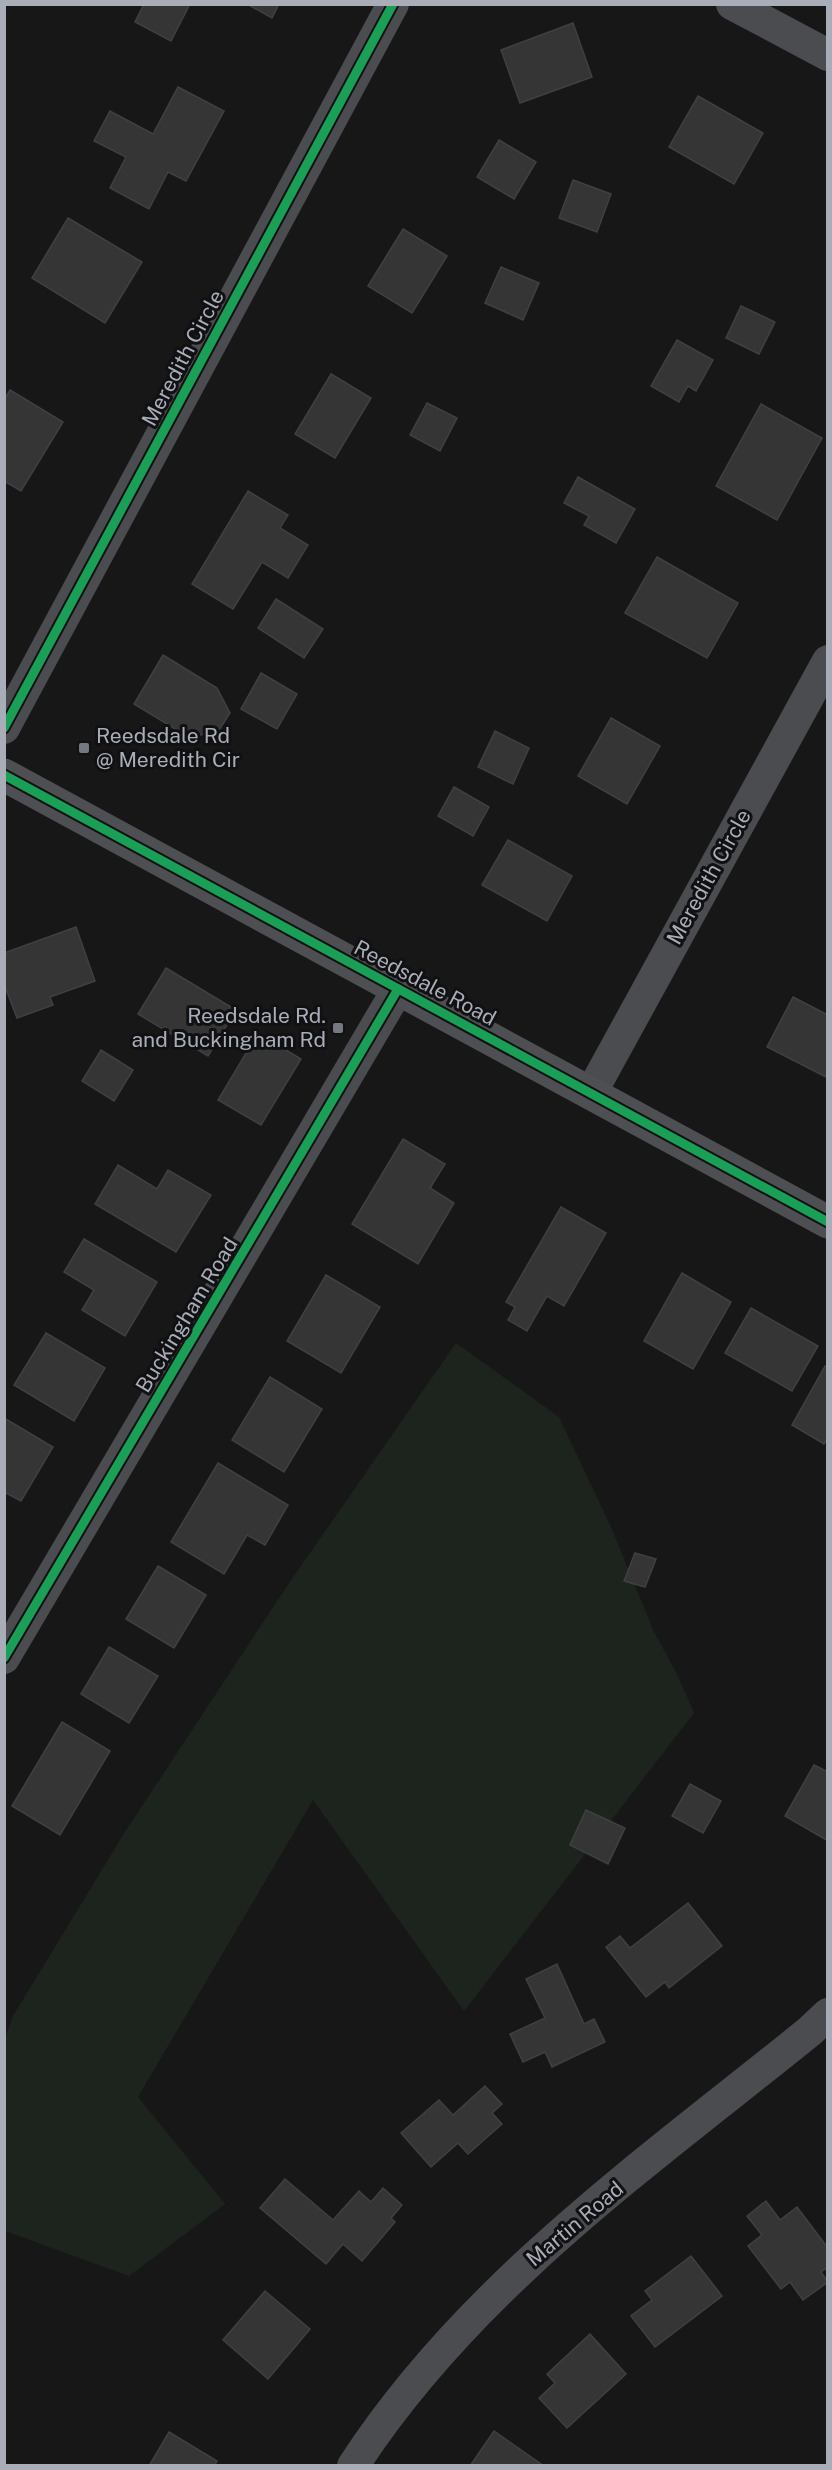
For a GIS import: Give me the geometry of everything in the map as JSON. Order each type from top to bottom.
[{"type":"main road","name":"Reedsdale Road","points":[[4,775],[828,1222]]},
{"type":"street","name":"Meredith Circle","points":[[4,728],[393,4]]},
{"type":"street","points":[[732,4],[828,55]]},
{"type":"street","name":"Meredith Circle","points":[[591,1093],[828,661]]},
{"type":"street","name":"Buckingham Road","points":[[4,1658],[398,989]]},
{"type":"street","name":"Martin Road","points":[[353,2466],[381,2424],[419,2377],[500,2290],[548,2244],[828,2014]]},
{"type":"shaded area","points":[[456,1343],[559,1417],[611,1527],[654,1632],[677,1674],[694,1713],[464,2011],[313,1800],[138,2097],[225,2204],[129,2276],[5,2231],[4,2041],[13,2016],[123,1835],[287,1586]]},
{"type":"building","points":[[144,4],[190,4],[171,41],[135,22]]},
{"type":"building","points":[[247,4],[279,4],[272,18]]},
{"type":"building","points":[[573,23],[592,77],[520,103],[501,50]]},
{"type":"building","points":[[178,87],[224,111],[186,181],[168,172],[149,209],[110,188],[126,157],[94,141],[110,111],[153,134]]},
{"type":"building","points":[[698,96],[763,133],[734,184],[669,147]]},
{"type":"building","points":[[499,140],[536,162],[514,199],[477,177]]},
{"type":"building","points":[[573,180],[611,194],[597,232],[559,218]]},
{"type":"building","points":[[68,218],[142,262],[105,323],[32,278]]},
{"type":"building","points":[[403,229],[447,256],[412,313],[368,286]]},
{"type":"building","points":[[501,267],[539,283],[523,320],[485,303]]},
{"type":"building","points":[[741,306],[775,322],[759,354],[726,338]]},
{"type":"building","points":[[677,340],[713,360],[696,391],[688,386],[679,402],[651,386]]},
{"type":"building","points":[[331,374],[371,398],[335,458],[295,434]]},
{"type":"building","points":[[10,390],[63,422],[21,491],[4,481],[4,400]]},
{"type":"building","points":[[427,403],[457,418],[440,451],[410,435]]},
{"type":"building","points":[[761,404],[822,438],[777,520],[716,486]]},
{"type":"building","points":[[578,477],[635,509],[616,543],[584,525],[589,516],[564,503]]},
{"type":"building","points":[[248,491],[288,515],[280,528],[308,545],[288,578],[262,562],[233,609],[192,584]]},
{"type":"building","points":[[657,557],[738,603],[707,658],[625,613]]},
{"type":"building","points":[[276,599],[323,629],[304,658],[258,628]]},
{"type":"building","points":[[163,655],[217,688],[230,713],[219,730],[190,738],[134,704]]},
{"type":"building","points":[[261,673],[297,694],[277,729],[241,709]]},
{"type":"building","points":[[611,718],[660,746],[627,804],[578,776]]},
{"type":"building","points":[[495,731],[529,748],[513,784],[478,767]]},
{"type":"building","points":[[454,787],[489,807],[473,836],[438,816]]},
{"type":"building","points":[[508,840],[572,876],[547,921],[482,885]]},
{"type":"building","points":[[76,927],[95,981],[50,997],[53,1005],[17,1018],[4,984],[4,953]]},
{"type":"building","points":[[166,968],[236,1010],[208,1056],[138,1014]]},
{"type":"building","points":[[793,997],[828,1015],[828,1078],[767,1047]]},
{"type":"building","points":[[258,1033],[301,1059],[261,1125],[218,1100]]},
{"type":"building","points":[[101,1050],[133,1070],[114,1101],[82,1081]]},
{"type":"building","points":[[403,1139],[445,1164],[430,1188],[454,1203],[418,1264],[352,1224]]},
{"type":"building","points":[[118,1165],[157,1189],[168,1170],[211,1195],[176,1252],[95,1204]]},
{"type":"building","points":[[561,1207],[606,1233],[564,1306],[547,1296],[527,1331],[508,1320],[515,1307],[506,1302]]},
{"type":"building","points":[[84,1239],[157,1282],[125,1336],[82,1310],[94,1290],[64,1272]]},
{"type":"building","points":[[682,1273],[731,1302],[693,1369],[644,1341]]},
{"type":"building","points":[[326,1275],[380,1307],[341,1373],[287,1341]]},
{"type":"building","points":[[751,1308],[818,1346],[792,1391],[725,1353]]},
{"type":"building","points":[[46,1333],[105,1368],[74,1421],[14,1385]]},
{"type":"building","points":[[825,1366],[828,1368],[828,1438],[824,1444],[792,1425]]},
{"type":"building","points":[[270,1377],[322,1409],[284,1472],[232,1440]]},
{"type":"building","points":[[4,1418],[53,1447],[21,1501],[4,1492]]},
{"type":"building","points":[[218,1463],[288,1505],[265,1545],[247,1535],[224,1574],[171,1542]]},
{"type":"building","points":[[635,1553],[656,1559],[645,1587],[624,1581]]},
{"type":"building","points":[[158,1566],[206,1595],[174,1648],[126,1619]]},
{"type":"building","points":[[109,1647],[158,1676],[129,1723],[81,1694]]},
{"type":"building","points":[[62,1722],[110,1751],[60,1835],[12,1806]]},
{"type":"building","points":[[814,1765],[828,1772],[828,1841],[785,1816]]},
{"type":"building","points":[[690,1784],[721,1801],[703,1833],[672,1816]]},
{"type":"building","points":[[586,1810],[625,1828],[608,1864],[570,1845]]},
{"type":"building","points":[[688,1903],[722,1946],[669,1988],[665,1982],[646,1997],[606,1947],[620,1936],[630,1948]]},
{"type":"building","points":[[557,1964],[584,2024],[594,2019],[605,2042],[552,2067],[545,2052],[523,2062],[510,2034],[545,2018],[526,1979]]},
{"type":"building","points":[[485,2086],[502,2104],[492,2113],[502,2124],[468,2154],[458,2143],[431,2167],[401,2133],[439,2100],[453,2115]]},
{"type":"building","points":[[285,2179],[333,2220],[359,2191],[371,2202],[383,2188],[402,2205],[391,2218],[395,2222],[362,2261],[343,2244],[326,2264],[260,2208]]},
{"type":"building","points":[[766,2201],[780,2220],[797,2207],[828,2248],[828,2267],[821,2272],[828,2282],[803,2300],[790,2282],[781,2289],[748,2246],[762,2235],[747,2216]]},
{"type":"building","points":[[691,2256],[722,2296],[655,2347],[631,2316],[652,2300],[645,2291]]},
{"type":"building","points":[[265,2291],[310,2329],[268,2379],[223,2340]]},
{"type":"building","points":[[590,2334],[626,2374],[567,2428],[539,2398],[555,2383],[547,2374]]},
{"type":"building","points":[[494,2431],[544,2466],[470,2466]]},
{"type":"building","points":[[169,2432],[217,2461],[214,2466],[149,2466]]},
{"type":"cycle path","points":[[4,728],[393,4]]},
{"type":"cycle path","points":[[4,775],[828,1222]]},
{"type":"cycle path","points":[[4,1658],[398,989]]},
{"type":"place","name":"Reedsdale Rd @ Meredith Cir","points":[[84,748]]},
{"type":"place","name":"Reedsdale Rd. and Buckingham Rd","points":[[338,1028]]}]
